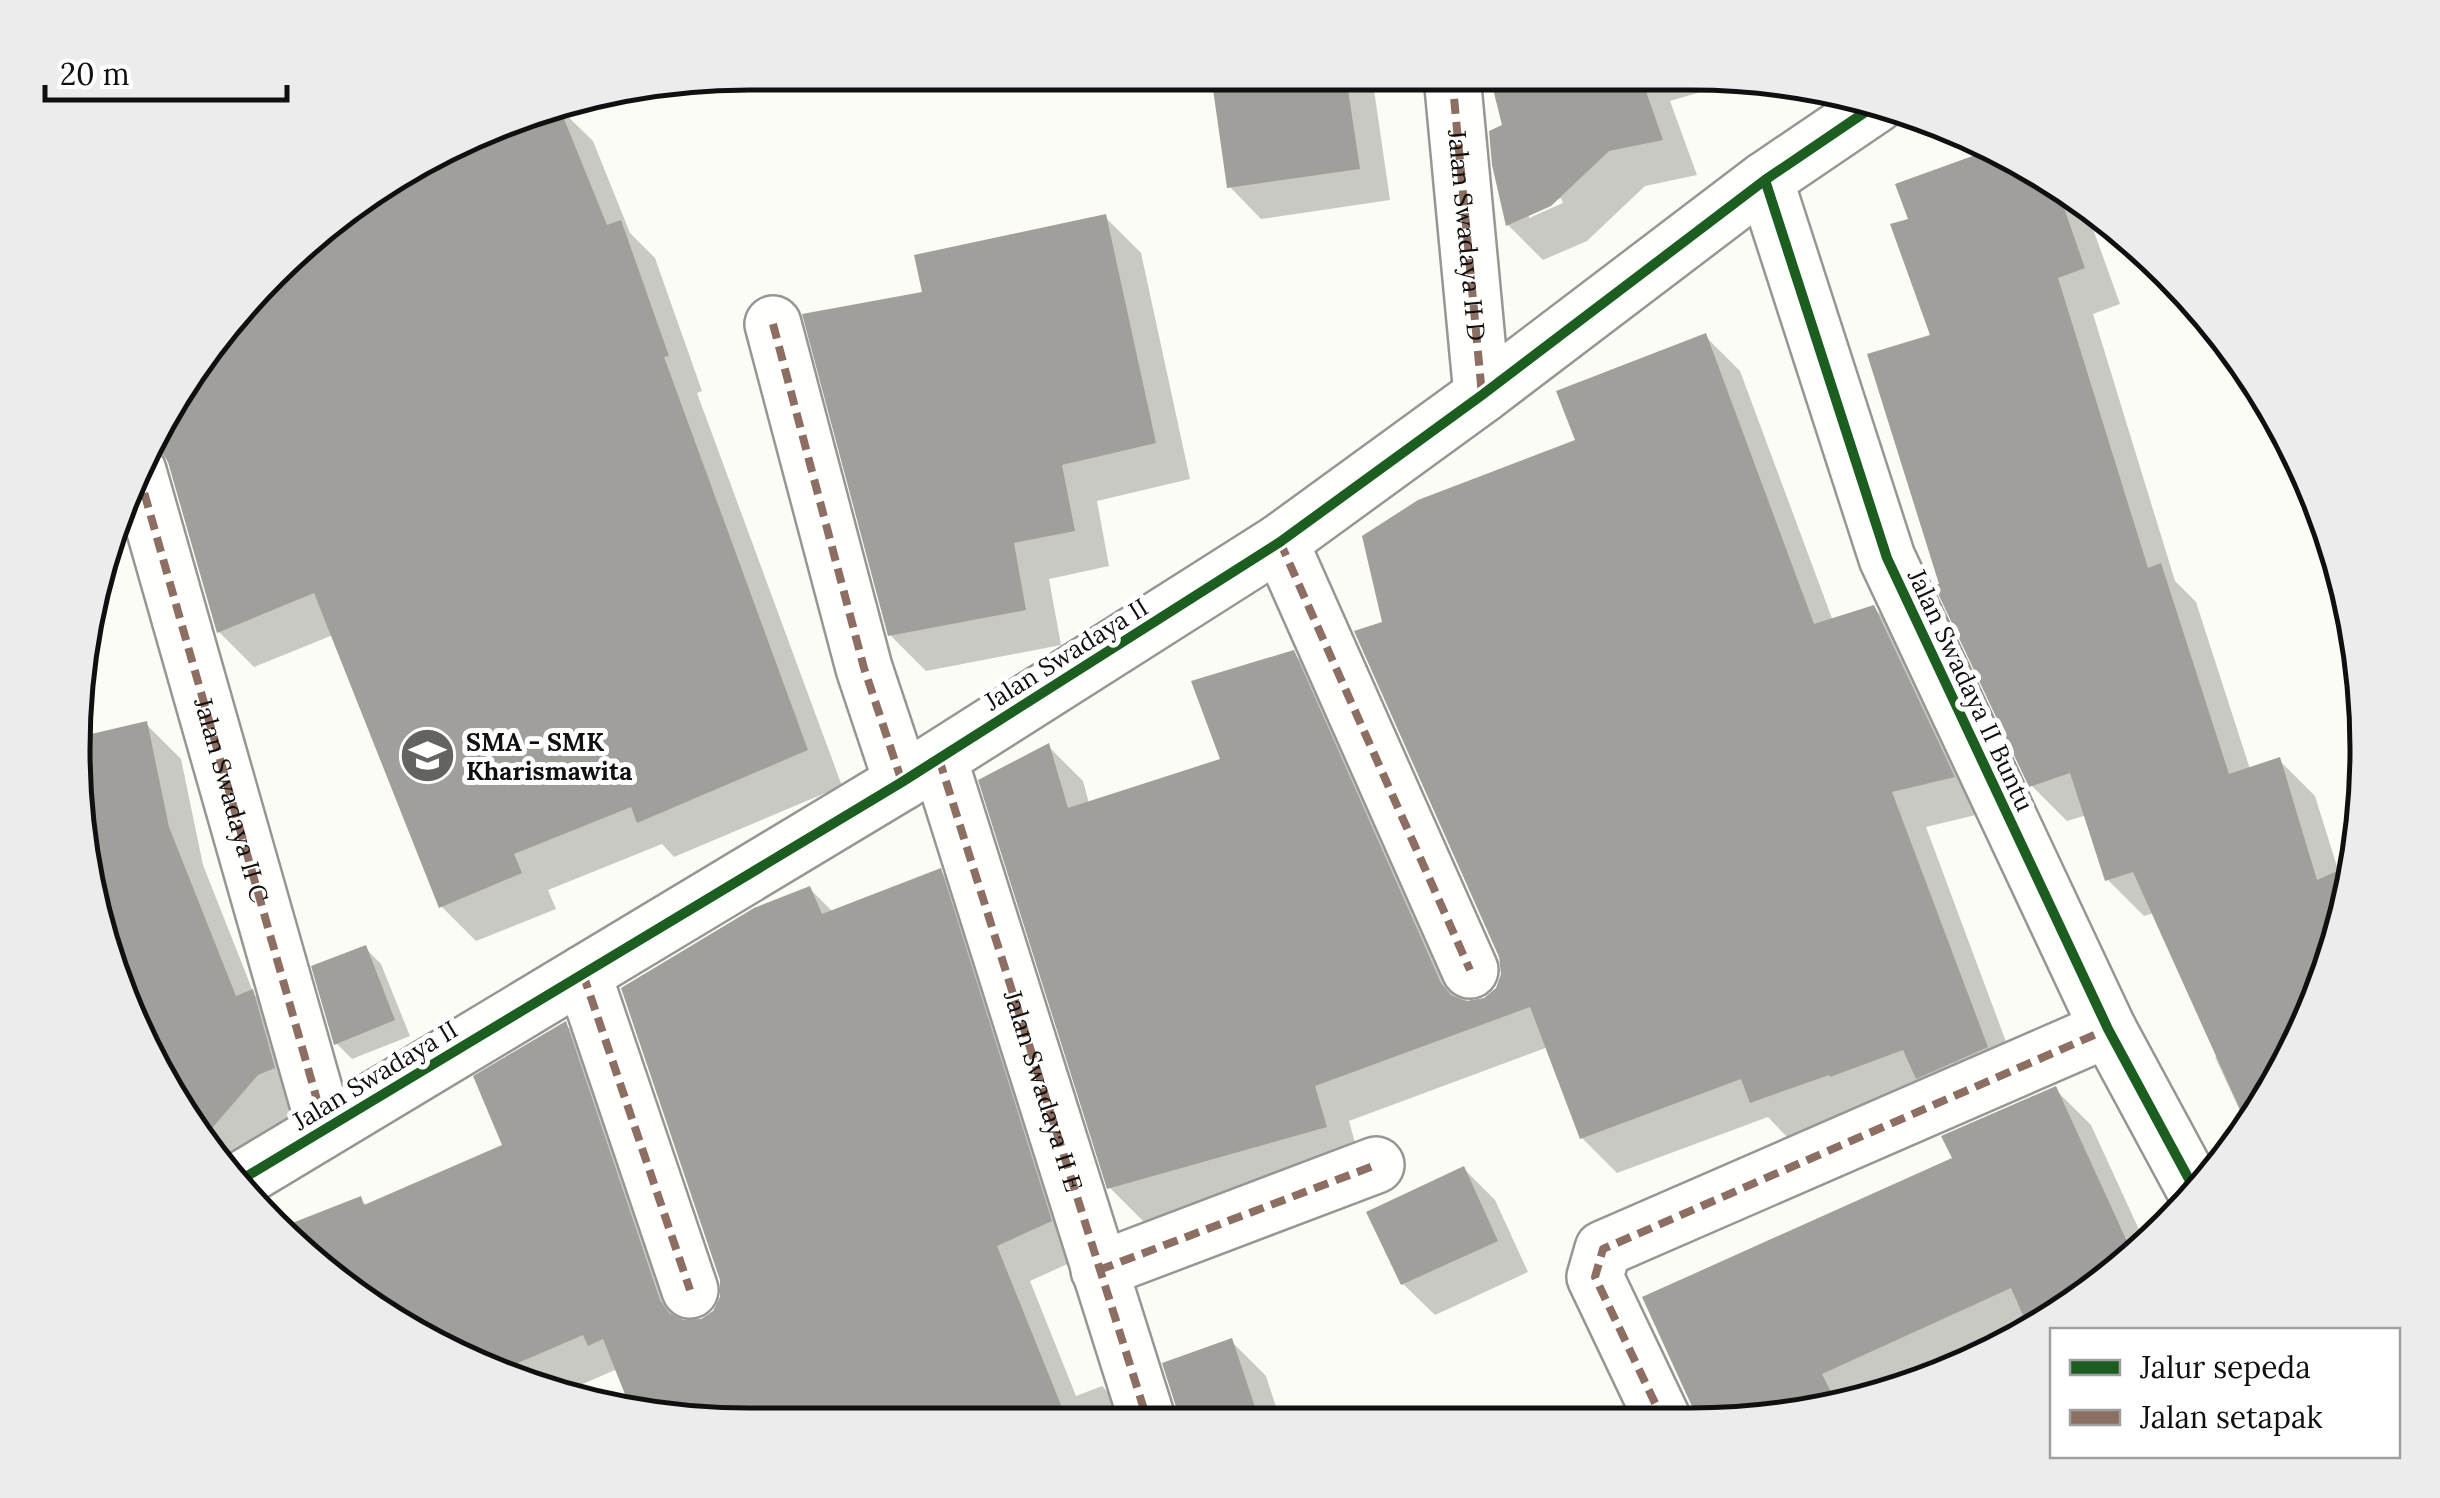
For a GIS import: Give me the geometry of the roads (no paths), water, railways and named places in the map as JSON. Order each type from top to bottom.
[{"type":"street","name":"Jalan Swadaya II D","points":[[1453,90],[1482,394]]},
{"type":"street","name":"Jalan Swadaya II","points":[[247,1175],[921,771],[1280,542],[1765,180],[1864,113]]},
{"type":"street","name":"Jalan Swadaya II Buntu","points":[[1765,180],[1886,558],[2108,1029],[2189,1181]]},
{"type":"street","name":"Jalan Swadaya II E","points":[[773,324],[864,668],[921,771],[1099,1270],[1143,1408]]},
{"type":"street","name":"Jalan Swadaya II C","points":[[143,490],[326,1128]]},
{"type":"street","points":[[1280,542],[1470,970]]},
{"type":"street","points":[[583,974],[690,1290]]},
{"type":"street","points":[[1657,1408],[1595,1276],[1603,1249],[2108,1029]]},
{"type":"street","points":[[1099,1270],[1376,1166]]},
{"type":"place","name":"SMA - SMK Kharismawita","points":[[427,756]]}]
